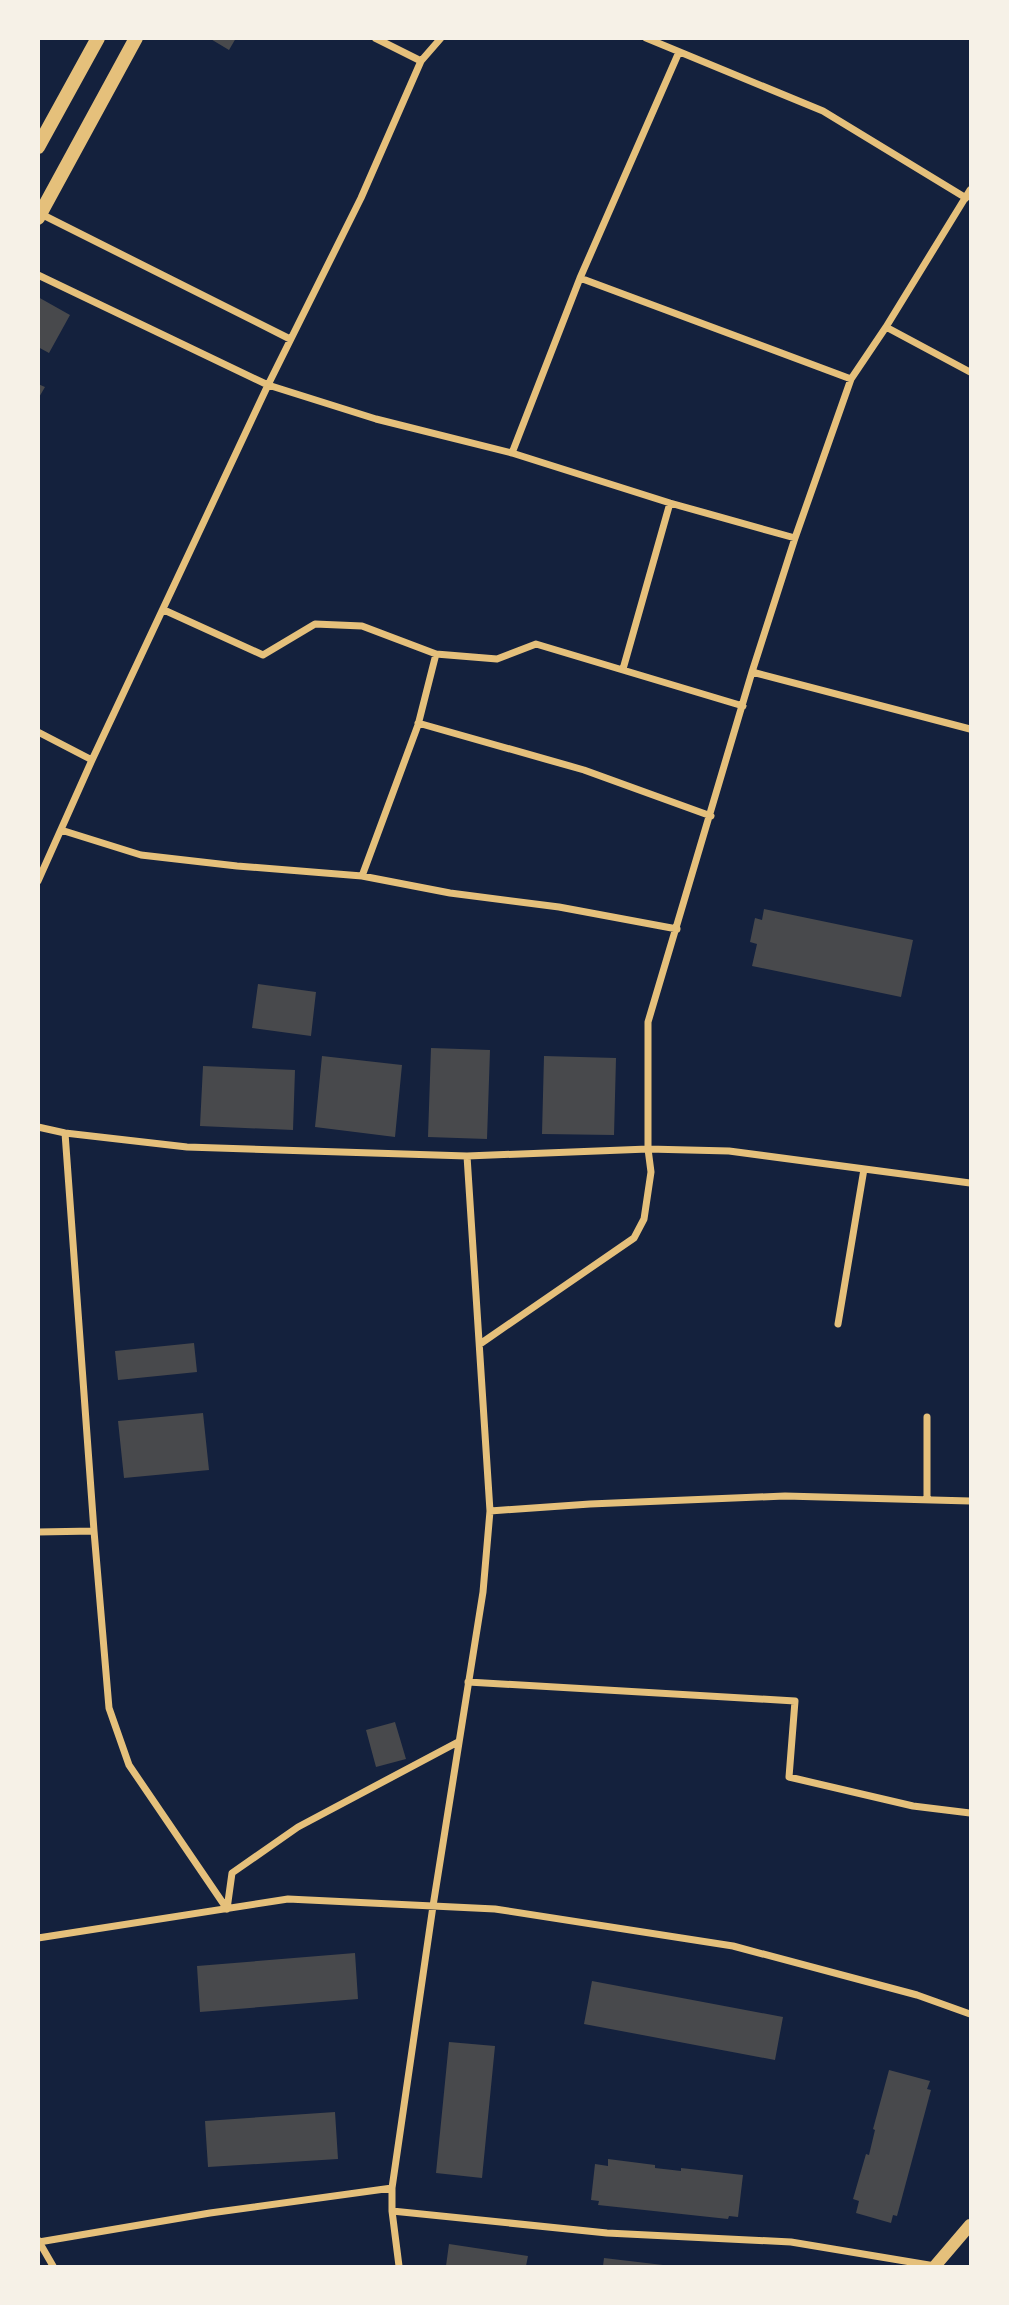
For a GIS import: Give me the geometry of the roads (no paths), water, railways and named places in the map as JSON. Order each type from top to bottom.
[{"type":"main road","points":[[38,147],[98,38]]},
{"type":"main road","points":[[39,216],[136,38]]},
{"type":"street","points":[[375,38],[421,61]]},
{"type":"street","points":[[38,881],[290,339],[361,198],[421,61],[441,38]]},
{"type":"street","points":[[646,38],[823,111],[966,198]]},
{"type":"street","points":[[512,453],[580,278],[680,52]]},
{"type":"street","points":[[480,1344],[634,1238],[644,1219],[650,1172],[648,1022],[752,672],[795,538],[851,379],[971,190]]},
{"type":"street","points":[[39,216],[290,339]]},
{"type":"street","points":[[38,275],[268,386],[376,419],[512,453],[670,503],[795,538]]},
{"type":"street","points":[[580,278],[851,379]]},
{"type":"street","points":[[886,327],[971,372]]},
{"type":"street","points":[[624,669],[670,503]]},
{"type":"street","points":[[163,610],[263,655],[315,624],[362,626],[436,654],[496,659],[536,644],[743,706]]},
{"type":"street","points":[[362,876],[418,723],[436,654]]},
{"type":"street","points":[[752,672],[971,729]]},
{"type":"street","points":[[418,723],[584,770],[711,816]]},
{"type":"street","points":[[38,732],[92,760]]},
{"type":"street","points":[[61,830],[141,855],[362,876],[450,893],[559,907],[677,929]]},
{"type":"street","points":[[38,1127],[65,1133],[187,1147],[467,1156],[648,1149],[729,1151],[971,1183]]},
{"type":"street","points":[[65,1133],[109,1707],[129,1765],[227,1909]]},
{"type":"street","points":[[399,2266],[392,2188],[483,1592],[490,1511],[467,1156]]},
{"type":"street","points":[[838,1324],[864,1169]]},
{"type":"street","points":[[927,1417],[927,1500]]},
{"type":"street","points":[[490,1511],[785,1496],[971,1501]]},
{"type":"street","points":[[38,1532],[94,1531]]},
{"type":"street","points":[[468,1682],[795,1701],[789,1777],[914,1806],[971,1813]]},
{"type":"street","points":[[227,1909],[232,1873],[298,1827],[458,1742]]},
{"type":"street","points":[[38,1938],[288,1899],[495,1909],[733,1946],[916,1995],[971,2014]]},
{"type":"street","points":[[53,2266],[39,2241],[210,2213],[392,2188]]},
{"type":"street","points":[[392,2211],[607,2234],[791,2242],[935,2266],[971,2225]]}]
